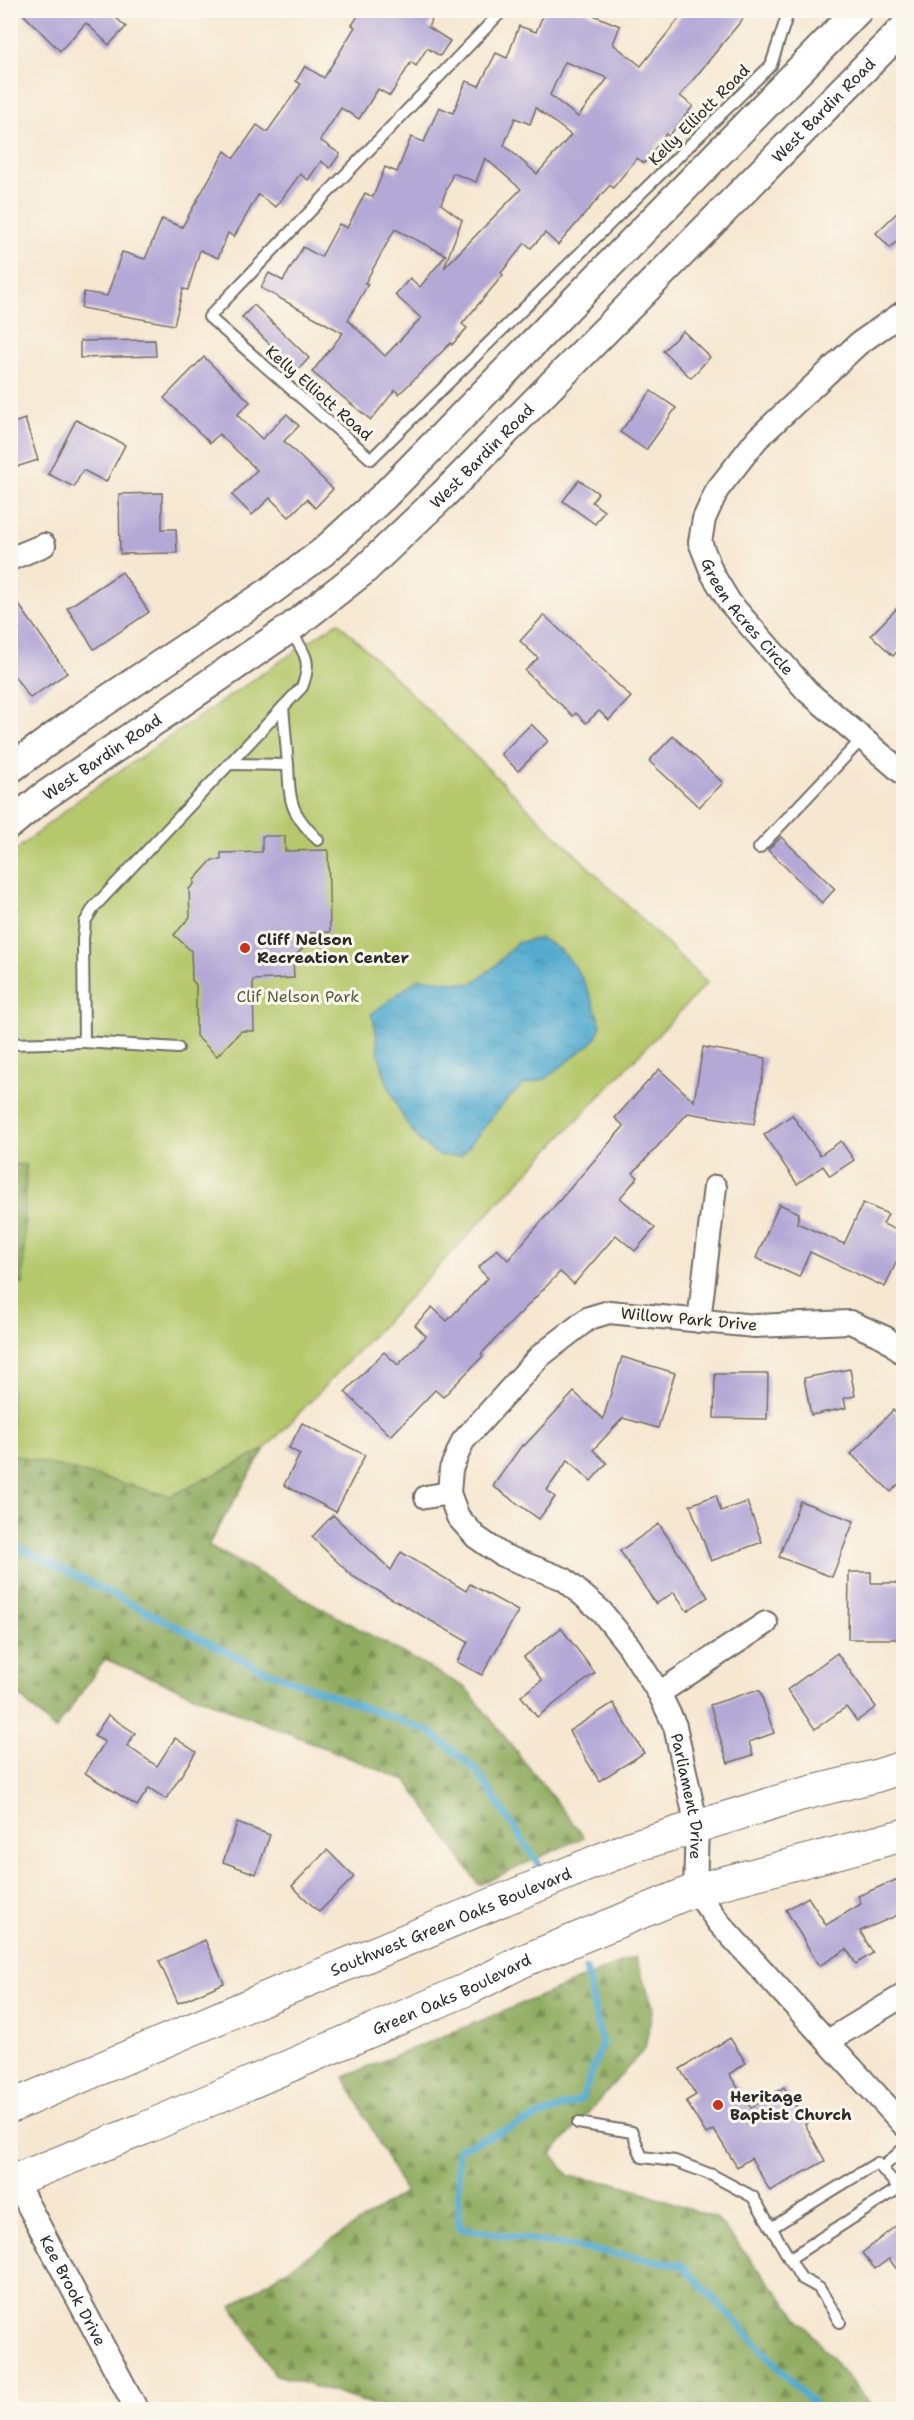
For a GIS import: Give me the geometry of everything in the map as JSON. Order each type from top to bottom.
[{"type":"main road","name":"Southwest Green Oaks Boulevard","points":[[10,2107],[282,1991],[631,1847],[799,1795],[903,1767]]},
{"type":"main road","name":"Green Oaks Boulevard","points":[[12,2178],[143,2128],[470,1988],[523,1961],[695,1890],[903,1835]]},
{"type":"street","points":[[10,769],[80,718],[266,595],[322,552],[383,497],[858,10]]},
{"type":"street","name":"West Bardin Road","points":[[10,825],[43,796],[289,629],[362,572],[442,496],[903,28]]},
{"type":"street","name":"Green Acres Circle","points":[[903,312],[858,344],[757,439],[717,490],[704,519],[700,542],[713,575],[730,603],[807,691],[903,774]]},
{"type":"street","points":[[10,559],[44,545]]},
{"type":"street","points":[[266,595],[289,629]]},
{"type":"street","points":[[699,1320],[715,1187]]},
{"type":"street","name":"Willow Park Drive","points":[[449,1493],[451,1469],[463,1441],[540,1356],[589,1318],[609,1312],[755,1326],[850,1322],[886,1338],[903,1354]]},
{"type":"street","points":[[426,1497],[449,1493]]},
{"type":"street","name":"Parliament Drive","points":[[449,1493],[458,1517],[476,1537],[502,1554],[564,1579],[602,1611],[659,1693],[675,1726],[697,1827],[695,1890]]},
{"type":"street","points":[[659,1693],[766,1623]]},
{"type":"street","points":[[695,1890],[719,1923],[903,2125]]},
{"type":"street","points":[[828,2042],[903,1995]]},
{"type":"street","name":"Kee Brook Drive","points":[[12,2178],[137,2409]]},
{"type":"lane","name":"Kelly Elliott Road","points":[[503,10],[209,317],[371,459],[771,65],[789,10]]},
{"type":"lane","points":[[84,1042],[83,939],[85,922],[94,907],[302,687],[308,672],[306,655],[289,629]]},
{"type":"lane","points":[[283,707],[290,800],[295,814],[318,840]]},
{"type":"lane","points":[[759,848],[862,738]]},
{"type":"lane","points":[[229,764],[288,765]]},
{"type":"lane","points":[[10,1044],[84,1042],[178,1048]]},
{"type":"lane","points":[[578,2123],[632,2132],[642,2157],[675,2161],[712,2175],[753,2197],[801,2278],[819,2288],[840,2322]]},
{"type":"lane","points":[[882,2168],[903,2148]]},
{"type":"lane","points":[[771,2228],[877,2163],[899,2188],[789,2259]]},
{"type":"green space","name":"Clif Nelson Park","points":[[338,622],[707,983],[264,1450],[208,1545],[104,1658],[55,1730],[11,1687],[10,855],[83,796]]},
{"type":"green space","points":[[11,1164],[26,1165],[23,1284],[11,1284]]},
{"type":"green space","points":[[264,1450],[208,1545],[466,1688],[584,1837],[479,1885],[407,1781],[105,1659],[55,1730],[11,1687],[11,1454],[171,1496]]},
{"type":"green space","points":[[635,1957],[653,2006],[645,2048],[552,2154],[569,2176],[623,2185],[716,2218],[874,2409],[387,2409],[274,2374],[232,2306],[405,2192],[344,2077]]},
{"type":"water","points":[[540,938],[561,951],[581,975],[601,1025],[595,1040],[547,1078],[523,1085],[502,1105],[461,1156],[437,1154],[416,1136],[399,1110],[382,1067],[371,1014],[419,978],[471,984],[494,967],[516,943]]},
{"type":"building","points":[[19,10],[108,10],[126,27],[109,45],[86,23],[60,51]]},
{"type":"building","points":[[362,10],[437,10],[428,27],[450,41],[440,56],[427,48],[416,66],[411,62],[390,96],[378,89],[359,119],[341,108],[320,140],[340,154],[330,168],[321,161],[308,180],[300,174],[276,207],[258,195],[234,237],[228,233],[218,258],[200,250],[188,290],[183,289],[174,325],[81,308],[84,292],[107,296],[122,252],[145,259],[162,219],[182,227],[225,151],[234,158],[257,125],[267,132],[301,84],[296,81],[305,66],[324,78],[355,27],[352,25]]},
{"type":"building","points":[[545,10],[581,10],[620,26],[613,44],[641,66],[686,10],[750,10],[680,96],[693,106],[669,136],[666,134],[644,163],[637,158],[613,188],[610,185],[558,245],[545,233],[531,248],[525,243],[501,273],[503,275],[462,324],[467,328],[399,394],[395,390],[371,420],[312,372],[343,333],[261,288],[269,273],[283,281],[303,247],[321,257],[339,224],[347,228],[365,193],[373,197],[385,167],[397,172],[411,137],[424,142],[439,107],[453,113],[466,81],[479,86],[496,53],[507,58],[519,26],[536,32]],"holes":[[[565,62],[608,78],[578,117],[550,95]],[[536,108],[571,135],[537,174],[504,145],[515,118],[530,124]],[[485,158],[521,189],[444,268],[462,220],[441,204],[453,173],[476,182]],[[395,229],[446,255],[420,287],[410,278],[395,295],[421,318],[385,356],[348,320],[368,284],[365,283]]]},
{"type":"building","points":[[903,207],[903,235],[890,248],[876,233]]},
{"type":"building","points":[[254,305],[309,358],[297,371],[242,317]]},
{"type":"building","points":[[683,331],[710,357],[691,378],[663,351]]},
{"type":"building","points":[[155,340],[156,356],[80,358],[80,341]]},
{"type":"building","points":[[204,357],[250,402],[237,415],[262,439],[287,414],[299,426],[284,441],[333,489],[315,508],[307,499],[289,517],[270,498],[252,515],[232,495],[257,470],[219,434],[210,443],[164,398]]},
{"type":"building","points":[[651,391],[676,408],[646,450],[620,432]]},
{"type":"building","points":[[25,419],[38,460],[10,469],[10,424]]},
{"type":"building","points":[[76,420],[125,445],[106,482],[83,470],[74,487],[48,474]]},
{"type":"building","points":[[579,480],[598,493],[592,502],[604,511],[595,524],[563,501]]},
{"type":"building","points":[[162,493],[162,529],[176,529],[177,553],[120,554],[119,494]]},
{"type":"building","points":[[122,572],[149,612],[94,649],[67,608]]},
{"type":"building","points":[[10,592],[67,673],[30,698],[10,670]]},
{"type":"building","points":[[903,602],[903,645],[893,656],[871,635]]},
{"type":"building","points":[[544,615],[631,697],[609,720],[599,711],[586,723],[576,713],[573,716],[525,671],[538,658],[520,641]]},
{"type":"building","points":[[531,724],[548,741],[518,771],[501,754]]},
{"type":"building","points":[[673,736],[723,783],[699,807],[649,761]]},
{"type":"building","name":"Cliff Nelson Recreation Center","points":[[262,836],[285,836],[285,851],[328,850],[330,932],[308,933],[308,943],[293,958],[294,978],[253,980],[254,1031],[241,1031],[217,1056],[196,1036],[196,985],[192,980],[191,951],[174,935],[190,917],[189,889],[194,884],[194,880],[212,860],[221,860],[221,853],[262,852]]},
{"type":"building","points":[[781,837],[835,889],[822,903],[768,850]]},
{"type":"building","points":[[703,1047],[766,1058],[754,1124],[688,1113],[633,1173],[638,1177],[620,1198],[655,1228],[635,1251],[616,1235],[574,1284],[560,1272],[443,1397],[435,1390],[391,1436],[345,1392],[384,1352],[398,1365],[426,1336],[415,1325],[432,1307],[447,1321],[488,1278],[478,1268],[497,1249],[508,1260],[624,1126],[615,1118],[659,1069],[694,1101]]},
{"type":"building","points":[[792,1115],[820,1155],[841,1141],[854,1160],[830,1176],[823,1166],[797,1184],[764,1135]]},
{"type":"building","points":[[863,1203],[888,1214],[883,1224],[903,1233],[903,1247],[885,1287],[810,1252],[799,1277],[756,1258],[779,1204],[799,1213],[797,1223],[844,1244]]},
{"type":"building","points":[[622,1357],[675,1373],[658,1428],[623,1418],[593,1450],[607,1463],[591,1481],[568,1460],[547,1490],[555,1497],[539,1519],[493,1486],[522,1445],[524,1446],[574,1392],[603,1419]]},
{"type":"building","points":[[850,1369],[855,1396],[844,1398],[846,1408],[811,1415],[804,1378]]},
{"type":"building","points":[[715,1374],[768,1374],[767,1419],[714,1418]]},
{"type":"building","points":[[893,1410],[903,1420],[903,1479],[891,1492],[851,1454]]},
{"type":"building","points":[[302,1423],[365,1455],[336,1512],[284,1485],[300,1454],[289,1448]]},
{"type":"building","points":[[716,1495],[721,1511],[747,1502],[762,1542],[711,1561],[690,1505]]},
{"type":"building","points":[[800,1501],[854,1521],[832,1577],[779,1557]]},
{"type":"building","points":[[333,1515],[391,1570],[401,1552],[466,1591],[470,1584],[518,1611],[482,1675],[457,1662],[468,1642],[352,1576],[312,1537]]},
{"type":"building","points":[[659,1524],[708,1597],[687,1611],[674,1592],[656,1604],[620,1551]]},
{"type":"building","points":[[849,1572],[871,1572],[871,1583],[903,1583],[903,1639],[848,1639]]},
{"type":"building","points":[[561,1628],[595,1673],[537,1717],[521,1696],[542,1680],[524,1657]]},
{"type":"building","points":[[837,1653],[876,1707],[857,1721],[846,1707],[815,1729],[787,1690]]},
{"type":"building","points":[[753,1691],[760,1691],[774,1733],[749,1742],[753,1755],[728,1763],[710,1705]]},
{"type":"building","points":[[613,1703],[644,1753],[599,1781],[569,1731]]},
{"type":"building","points":[[108,1715],[135,1733],[127,1746],[157,1766],[175,1738],[196,1752],[166,1799],[149,1788],[137,1806],[85,1773],[105,1742],[94,1736]]},
{"type":"building","points":[[237,1823],[270,1835],[256,1874],[223,1862]]},
{"type":"building","points":[[327,1850],[354,1877],[319,1912],[292,1886]]},
{"type":"building","points":[[903,1877],[903,1913],[860,1931],[873,1953],[856,1964],[847,1949],[819,1966],[786,1910],[808,1897],[826,1925],[861,1904],[858,1896]]},
{"type":"building","points":[[205,1940],[224,1983],[178,2003],[159,1961]]},
{"type":"building","name":"Heritage Baptist Church","points":[[730,2038],[746,2063],[729,2074],[751,2108],[784,2087],[807,2123],[805,2124],[825,2161],[770,2191],[751,2158],[737,2167],[714,2130],[706,2134],[686,2101],[696,2095],[680,2069]]},
{"type":"building","points":[[903,2220],[903,2277],[889,2259],[875,2269],[862,2253]]},
{"type":"waterway","points":[[10,1543],[261,1669],[431,1732],[477,1771],[539,1865]]},
{"type":"waterway","points":[[586,1969],[602,2044],[582,2099],[458,2149],[459,2228],[682,2265],[814,2405],[814,2410]]},
{"type":"place","name":"Cliff Nelson Recreation Center","points":[[245,948]]},
{"type":"place","name":"Heritage Baptist Church","points":[[718,2105]]}]
